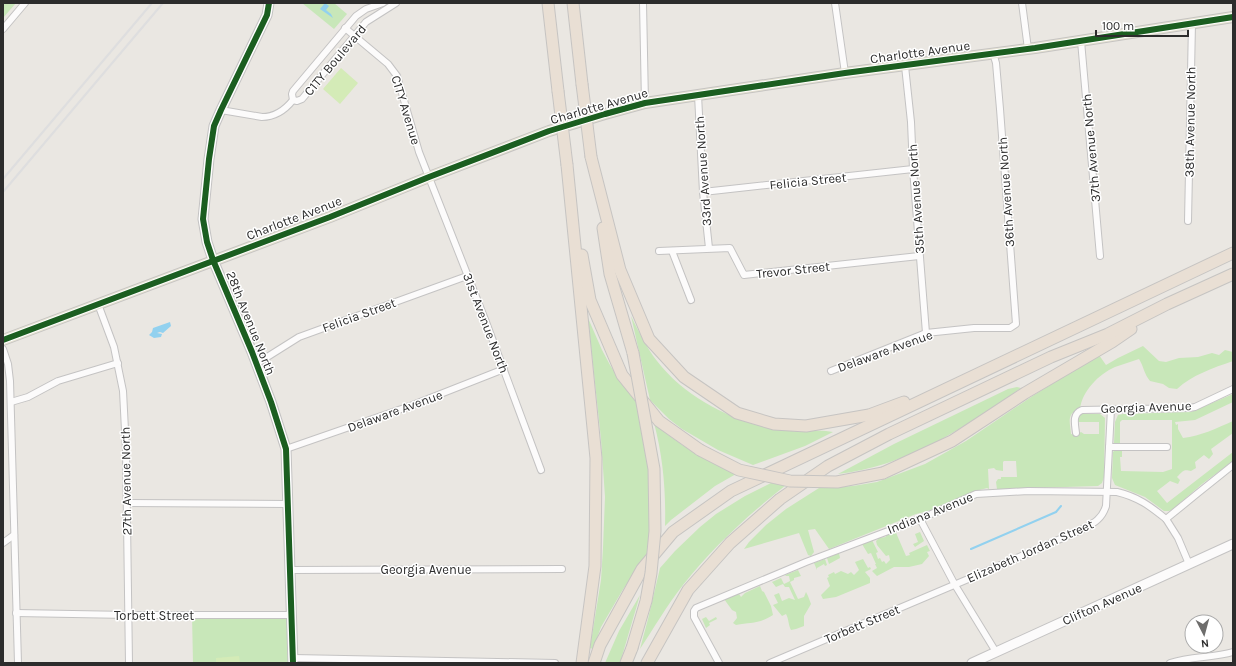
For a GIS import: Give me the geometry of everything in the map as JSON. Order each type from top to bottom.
[{"type":"highway","points":[[548,3],[568,165],[590,300],[622,375],[659,421],[700,450],[740,470],[790,481],[837,482],[883,473],[952,441],[1025,393],[1112,342],[1167,304]]},
{"type":"highway","points":[[573,3],[591,157],[610,274],[633,353],[654,469],[655,531],[651,573],[646,601],[626,663]]},
{"type":"highway","points":[[591,157],[620,270],[650,339],[684,377],[737,413],[774,424],[806,426],[869,415],[986,369]]},
{"type":"highway","points":[[568,165],[596,458],[595,566],[582,663]]},
{"type":"highway","points":[[594,663],[600,645],[642,569],[673,532],[731,491],[1233,253]]},
{"type":"highway","points":[[647,663],[688,590],[725,549],[780,499],[828,466],[889,434],[1002,380],[1051,357],[1108,334],[1167,304],[1233,274]]},
{"type":"main road","name":"28th Avenue North","points":[[269,3],[267,16],[214,126],[208,159],[203,219],[207,242],[213,260],[271,402],[286,449],[293,661]]},
{"type":"main road","name":"Charlotte Avenue","points":[[3,340],[550,131],[645,103],[845,73],[1028,49],[1233,17]]},
{"type":"main road","name":"Clifton Avenue","points":[[972,663],[1233,544]]},
{"type":"street","points":[[3,29],[25,3]]},
{"type":"street","name":"C1TY Boulevard","points":[[293,100],[292,94],[294,90],[356,16],[383,3]]},
{"type":"street","name":"C1TY Boulevard","points":[[221,110],[262,117],[269,117],[281,112],[293,100],[297,101],[302,99],[354,36],[371,18],[396,3]]},
{"type":"street","points":[[643,3],[645,103]]},
{"type":"street","points":[[835,3],[845,73]]},
{"type":"street","points":[[1022,3],[1028,49]]},
{"type":"street","name":"38th Avenue North","points":[[1188,221],[1192,23]]},
{"type":"street","name":"C1TY Avenue","points":[[345,28],[388,64],[395,73],[419,152],[429,177]]},
{"type":"street","name":"37th Avenue North","points":[[1081,41],[1100,256]]},
{"type":"street","name":"36th Avenue North","points":[[993,53],[996,63],[1000,109],[1016,324],[1010,328]]},
{"type":"street","name":"35th Avenue North","points":[[905,66],[911,122],[919,256],[926,333]]},
{"type":"street","name":"33rd Avenue North","points":[[698,94],[703,192],[709,248]]},
{"type":"street","name":"Felicia Street","points":[[703,192],[913,170]]},
{"type":"street","name":"31st Avenue North","points":[[429,177],[541,470]]},
{"type":"street","name":"Trevor Street","points":[[659,251],[730,248],[744,275],[919,256]]},
{"type":"street","points":[[672,251],[691,300]]},
{"type":"street","name":"Felicia Street","points":[[256,364],[299,337],[467,276]]},
{"type":"street","name":"27th Avenue North","points":[[98,304],[118,363],[123,400],[126,450],[129,663]]},
{"type":"street","name":"Delaware Avenue","points":[[831,371],[926,333],[974,328],[1010,328]]},
{"type":"street","points":[[3,349],[10,374],[18,663]]},
{"type":"street","points":[[11,402],[28,397],[58,381],[118,363]]},
{"type":"street","name":"Delaware Avenue","points":[[286,449],[410,406],[504,370]]},
{"type":"street","name":"Georgia Avenue","points":[[1076,433],[1075,416],[1079,411],[1192,408],[1233,389]]},
{"type":"street","points":[[1107,492],[1111,409]]},
{"type":"street","points":[[1109,447],[1167,447]]},
{"type":"street","points":[[1166,520],[1198,492],[1233,466]]},
{"type":"street","name":"Indiana Avenue","points":[[719,663],[694,617],[694,611],[700,606],[806,562],[920,519],[981,493],[1028,491],[1117,492],[1138,499],[1148,504],[1166,520],[1178,538],[1189,564]]},
{"type":"street","name":"Elizabeth Jordan Street","points":[[955,585],[1048,545],[1096,522],[1102,516],[1105,509],[1107,492]]},
{"type":"street","points":[[127,503],[288,504]]},
{"type":"street","points":[[920,519],[955,585],[996,652]]},
{"type":"street","points":[[3,543],[14,536]]},
{"type":"street","name":"Georgia Avenue","points":[[290,570],[562,569]]},
{"type":"street","name":"Torbett Street","points":[[770,663],[955,585]]},
{"type":"street","name":"Torbett Street","points":[[16,613],[291,615]]},
{"type":"street","points":[[1170,663],[1233,652]]},
{"type":"street","points":[[293,661],[555,663]]},
{"type":"green space","points":[[3,3],[16,3],[3,18]]},
{"type":"green space","points":[[302,3],[334,3],[347,14],[334,29]]},
{"type":"green space","points":[[341,68],[358,83],[340,104],[323,89]]},
{"type":"green space","points":[[631,316],[646,345],[657,361],[684,388],[717,409],[753,424],[772,428],[791,431],[833,432],[805,446],[753,465],[718,450],[682,429],[669,419],[650,400]]},
{"type":"green space","points":[[588,318],[610,365],[636,402],[649,468],[651,518],[648,552],[622,591],[601,627],[593,649],[590,648],[601,580],[605,497],[601,439]]},
{"type":"green space","points":[[1143,346],[1159,361],[1166,362],[1179,358],[1198,357],[1212,353],[1219,355],[1225,350],[1233,352],[1233,361],[1210,369],[1196,376],[1177,389],[1169,388],[1163,384],[1150,381],[1146,376],[1139,359],[1115,367],[1097,379],[1084,396],[1080,409],[1071,416],[1070,422],[1071,434],[1076,435],[1081,432],[1084,434],[1099,434],[1099,422],[1078,422],[1078,417],[1080,414],[1100,414],[1105,418],[1104,477],[1102,483],[1098,486],[997,489],[996,482],[998,479],[1001,479],[1001,477],[1017,477],[1016,461],[1004,461],[1003,471],[996,470],[994,468],[988,469],[989,489],[987,488],[969,494],[829,549],[815,529],[808,530],[814,552],[811,556],[808,555],[799,533],[744,549],[766,525],[786,509],[819,488],[853,486],[877,482],[925,464],[966,441],[1034,395],[1099,355],[1106,365]]},
{"type":"green space","points":[[1017,387],[1021,388],[957,431],[934,443],[888,463],[863,470],[838,474],[894,444],[1008,389]]},
{"type":"green space","points":[[1233,394],[1233,402],[1195,420],[1175,422],[1176,425],[1178,424],[1178,429],[1183,438],[1203,434],[1233,421],[1233,433],[1211,449],[1213,454],[1209,459],[1204,455],[1195,462],[1196,468],[1191,471],[1185,470],[1182,472],[1177,477],[1180,480],[1178,484],[1170,481],[1157,491],[1167,503],[1233,452],[1233,461],[1202,484],[1173,509],[1164,511],[1145,497],[1115,485],[1112,478],[1113,452],[1115,450],[1122,451],[1122,457],[1120,457],[1121,471],[1163,472],[1172,469],[1172,420],[1122,420],[1120,422],[1120,444],[1114,443],[1115,422],[1118,415],[1191,412]]},
{"type":"green space","points":[[654,423],[693,452],[736,474],[715,486],[665,526],[663,474],[660,449]]},
{"type":"green space","points":[[771,483],[786,485],[745,520],[694,571],[677,593],[640,649],[660,568],[675,551],[716,514],[745,496]]},
{"type":"green space","points":[[894,528],[906,556],[910,555],[909,553],[927,545],[930,551],[927,552],[929,556],[922,564],[909,567],[894,567],[877,576],[872,571],[877,568],[871,553],[868,554],[862,544],[872,540],[878,552],[876,553],[878,559],[880,558],[882,562],[884,561],[886,564],[890,560],[889,555],[886,556],[877,545],[876,541],[879,538],[886,537],[884,532]]},
{"type":"green space","points":[[920,532],[924,541],[915,547],[913,544],[918,542],[915,534]]},
{"type":"green space","points":[[839,553],[840,558],[829,564],[827,558]]},
{"type":"green space","points":[[825,559],[827,565],[825,566],[824,564],[817,568],[817,570],[814,563]]},
{"type":"green space","points":[[863,559],[868,568],[870,567],[871,569],[865,572],[870,578],[870,583],[836,597],[823,599],[821,595],[830,586],[827,578],[829,577],[828,575],[841,571],[848,574],[851,572],[854,575],[859,570],[855,562]]},
{"type":"green space","points":[[798,570],[801,576],[794,578],[794,580],[790,582],[798,599],[804,597],[806,592],[811,604],[804,616],[804,626],[791,630],[786,614],[782,616],[773,605],[778,603],[774,595],[779,593],[782,601],[789,598],[795,600],[789,587],[785,587],[783,584],[776,587],[772,582],[781,578],[784,584],[790,581],[789,576],[785,575]]},
{"type":"green space","points":[[760,586],[771,606],[773,615],[755,622],[736,625],[733,623],[737,618],[736,612],[732,610],[724,599],[739,594],[741,597],[745,593]]},
{"type":"green space","points":[[640,595],[620,663],[605,663],[619,631]]},
{"type":"green space","points":[[192,615],[291,615],[293,663],[193,663]]},
{"type":"green space","points":[[706,617],[709,621],[716,617],[717,619],[709,623],[710,625],[706,628],[702,619]]},
{"type":"green space","points":[[239,656],[240,663],[216,663],[216,658]]},
{"type":"water","points":[[325,3],[329,6],[326,10],[333,18],[320,9]]},
{"type":"water","points":[[170,322],[171,326],[163,333],[157,333],[162,334],[161,337],[154,338],[149,335],[153,328]]},
{"type":"waterway","points":[[971,549],[1056,512],[1061,506]]},
{"type":"railway","points":[[3,179],[152,3]]},
{"type":"railway","points":[[3,192],[163,3]]},
{"type":"cycle path","points":[[269,3],[267,15],[214,126],[203,219],[207,242],[213,260],[252,352],[271,402],[286,449],[293,663]]},
{"type":"cycle path","points":[[3,340],[330,217],[549,131],[645,103],[845,73],[1035,48],[1233,17]]}]
